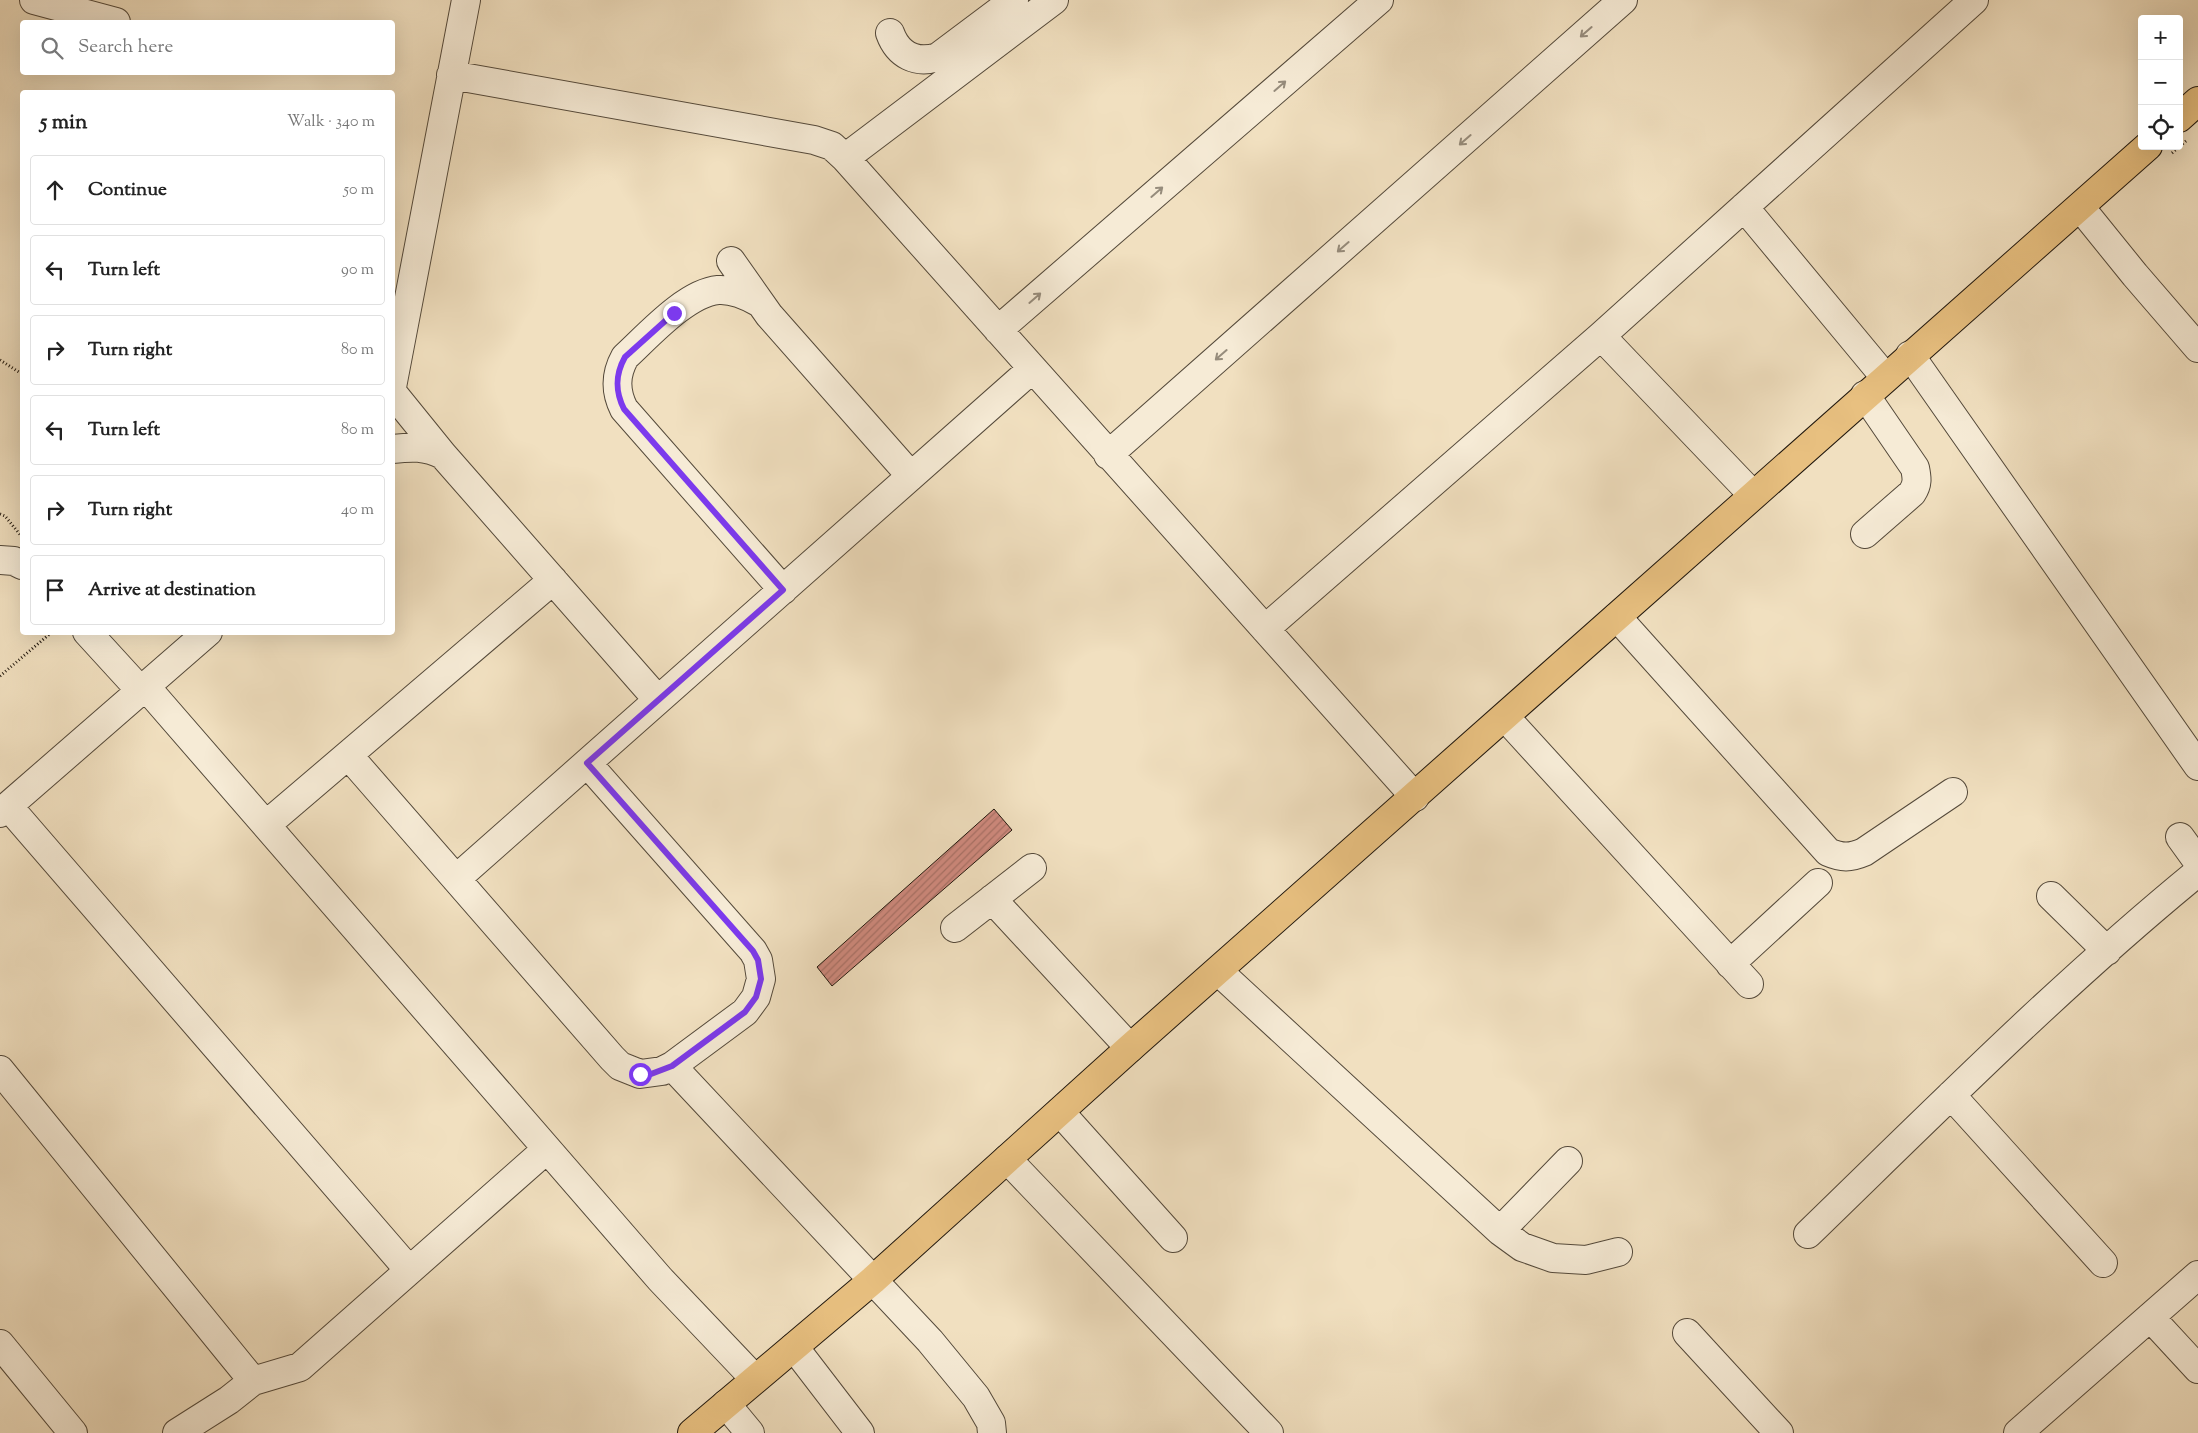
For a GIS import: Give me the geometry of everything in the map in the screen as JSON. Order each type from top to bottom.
[{"type":"main road","points":[[2183,114],[2198,101]]},
{"type":"main road","points":[[692,1433],[873,1280],[1130,1048],[2144,150]]},
{"type":"street","points":[[34,0],[109,20]]},
{"type":"street","points":[[395,371],[466,0]]},
{"type":"street","points":[[890,33],[893,41],[904,54],[920,60],[930,59],[938,56],[1014,0]]},
{"type":"street","points":[[845,158],[1054,0]]},
{"type":"street","points":[[998,330],[1379,0]]},
{"type":"street","points":[[1108,454],[1623,0]]},
{"type":"street","points":[[1265,629],[1602,336],[1974,0]]},
{"type":"street","points":[[451,75],[814,140],[832,146],[845,158],[1415,797]]},
{"type":"street","points":[[1744,207],[1886,377]]},
{"type":"street","points":[[2080,207],[2198,348]]},
{"type":"street","points":[[731,261],[758,302],[911,476]]},
{"type":"street","points":[[758,302],[729,290],[708,292],[696,298],[669,318],[625,357],[620,365],[617,383],[620,401],[624,409],[783,590]]},
{"type":"street","points":[[1602,336],[1754,495]]},
{"type":"street","points":[[1910,355],[2198,766]]},
{"type":"street","points":[[456,879],[1032,369]]},
{"type":"street","points":[[1865,395],[1915,468],[1917,479],[1912,493],[1865,534]]},
{"type":"street","points":[[395,396],[444,455],[658,700]]},
{"type":"street","points":[[395,449],[415,446],[444,455]]},
{"type":"street","points":[[0,560],[14,561],[20,564]]},
{"type":"street","points":[[266,825],[553,580]]},
{"type":"street","points":[[1617,617],[1828,852],[1840,857],[1852,857],[1864,852],[1952,792]]},
{"type":"street","points":[[90,635],[143,689],[266,825],[660,1279],[755,1379]]},
{"type":"street","points":[[205,635],[4,810],[410,1270]]},
{"type":"street","points":[[1505,717],[1749,984]]},
{"type":"street","points":[[348,755],[620,1066],[630,1071],[646,1074],[662,1071],[672,1066],[745,1012],[760,989],[761,970],[753,951],[587,763]]},
{"type":"street","points":[[2180,837],[2198,862]]},
{"type":"street","points":[[955,928],[1032,868]]},
{"type":"street","points":[[1808,1234],[1952,1095],[2107,952],[2198,872]]},
{"type":"street","points":[[1730,964],[1818,883]]},
{"type":"street","points":[[2051,896],[2107,952]]},
{"type":"street","points":[[992,899],[1130,1048]]},
{"type":"street","points":[[1218,971],[1500,1231],[1522,1247],[1553,1258],[1586,1260],[1618,1252]]},
{"type":"street","points":[[672,1066],[802,1207],[930,1341],[976,1397],[990,1422],[992,1433]]},
{"type":"street","points":[[0,1070],[254,1381]]},
{"type":"street","points":[[1952,1095],[2103,1263]]},
{"type":"street","points":[[1060,1112],[1173,1238]]},
{"type":"street","points":[[177,1433],[229,1400],[254,1381],[300,1367],[547,1148]]},
{"type":"street","points":[[1007,1159],[1268,1433]]},
{"type":"street","points":[[1500,1231],[1568,1161]]},
{"type":"street","points":[[2018,1433],[2198,1275]]},
{"type":"street","points":[[2150,1317],[2198,1369]]},
{"type":"street","points":[[1687,1333],[1779,1433]]},
{"type":"street","points":[[0,1344],[73,1433]]},
{"type":"street","points":[[794,1347],[860,1433]]},
{"type":"street","points":[[726,1404],[750,1433]]},
{"type":"path","points":[[0,360],[20,373]]},
{"type":"path","points":[[0,514],[5,516],[20,534]]},
{"type":"path","points":[[0,676],[48,635]]},
{"type":"building","points":[[994,809],[1012,830],[832,986],[817,967]]},
{"type":"route","points":[[640,1074],[651,1074],[672,1066],[745,1012],[760,989],[761,970],[753,951],[587,763],[783,590],[624,409],[620,401],[617,383],[620,365],[625,357],[674,313]]}]
